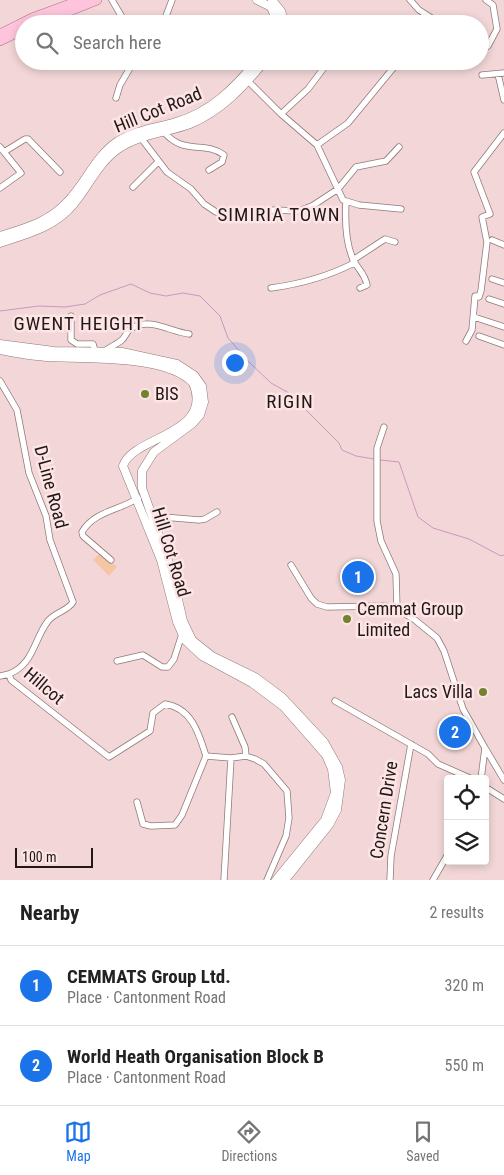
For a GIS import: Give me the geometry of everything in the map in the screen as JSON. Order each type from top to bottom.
[{"type":"main road","points":[[40,15],[81,0]]},
{"type":"main road","points":[[60,15],[97,0]]},
{"type":"main road","points":[[257,0],[271,7],[274,15]]},
{"type":"main road","points":[[272,0],[281,10],[282,15]]},
{"type":"main road","points":[[0,34],[15,26]]},
{"type":"main road","points":[[0,41],[15,34]]},
{"type":"main road","name":"Hill Cot Road","points":[[0,236],[30,226],[53,215],[68,202],[103,153],[119,140],[139,131],[177,122],[204,110],[231,91],[249,70]]},
{"type":"main road","name":"Hill Cot Road","points":[[0,242],[35,231],[59,218],[73,205],[107,157],[123,146],[141,138],[190,124],[213,112],[231,99],[258,70]]},
{"type":"main road","points":[[0,344],[54,351],[105,350],[177,364],[194,375],[202,386],[204,402],[200,414],[192,424],[154,452],[144,468],[133,475],[125,471],[123,466],[125,460],[191,416],[198,400],[194,383],[190,379],[174,371],[119,358],[47,357],[0,350]]},
{"type":"main road","points":[[131,455],[138,455],[144,468]]},
{"type":"main road","name":"Hill Cot Road","points":[[144,468],[142,488],[171,569],[183,621],[192,640],[212,656],[255,677],[282,696],[324,742],[338,767],[341,780],[337,810],[329,825],[285,880]]},
{"type":"main road","name":"Hill Cot Road","points":[[125,471],[138,498],[161,560],[182,634],[194,651],[258,686],[284,707],[326,755],[332,769],[335,793],[325,820],[276,880]]},
{"type":"street","points":[[112,0],[120,15]]},
{"type":"street","points":[[167,15],[172,0]]},
{"type":"street","points":[[410,0],[427,15]]},
{"type":"street","points":[[486,0],[493,4],[497,29],[489,44]]},
{"type":"street","points":[[116,98],[120,84],[129,70]]},
{"type":"street","points":[[281,114],[308,89],[322,70]]},
{"type":"street","points":[[317,145],[348,123],[392,70]]},
{"type":"street","points":[[482,76],[501,73],[504,100]]},
{"type":"street","points":[[248,81],[281,114],[317,145],[343,200],[359,205],[401,209]]},
{"type":"street","points":[[164,132],[177,144],[211,150],[224,155],[222,162],[209,170]]},
{"type":"street","points":[[466,341],[472,330],[474,318],[472,308],[475,296],[479,297],[487,242],[482,217],[490,214],[474,172],[504,133]]},
{"type":"street","points":[[141,138],[167,172],[191,189],[204,204],[216,212],[231,217],[274,210],[298,211],[338,189],[356,167],[386,160],[399,147]]},
{"type":"street","points":[[0,188],[21,173],[2,149],[25,139],[28,139],[60,172]]},
{"type":"street","points":[[133,187],[158,162]]},
{"type":"street","points":[[346,202],[346,233],[354,261],[363,272],[367,285],[360,288]]},
{"type":"street","points":[[271,288],[295,285],[332,274],[385,239],[395,242]]},
{"type":"street","points":[[492,240],[504,245]]},
{"type":"street","points":[[492,279],[504,283]]},
{"type":"street","points":[[489,299],[504,304]]},
{"type":"street","points":[[71,316],[71,340],[77,344],[93,344],[95,351]]},
{"type":"street","points":[[484,317],[504,326]]},
{"type":"street","points":[[474,318],[504,326]]},
{"type":"street","points":[[105,350],[124,338],[131,328],[141,324],[157,324],[175,332],[190,334]]},
{"type":"street","points":[[479,336],[504,345]]},
{"type":"street","name":"D-Line Road","points":[[0,380],[17,410],[29,473],[46,516],[50,540],[73,602]]},
{"type":"street","points":[[384,427],[377,448],[377,521],[381,541],[395,570],[397,609]]},
{"type":"street","points":[[111,560],[83,536],[82,532],[101,515],[115,507],[128,505],[138,498]]},
{"type":"street","name":"Hill Cot Road","points":[[151,516],[205,520],[217,512]]},
{"type":"street","points":[[291,565],[311,598],[322,606],[384,606],[397,609],[419,622],[440,643],[457,695],[504,780]]},
{"type":"street","name":"Hillcot","points":[[73,602],[70,607],[56,613],[48,621],[30,658],[9,674],[11,680],[109,757],[150,730],[154,711],[162,705],[168,704],[180,708],[191,718],[206,756]]},
{"type":"street","points":[[117,661],[142,654],[162,666],[168,667],[174,659],[182,634]]},
{"type":"street","points":[[0,676],[9,674]]},
{"type":"street","points":[[335,701],[428,754],[438,764],[463,775]]},
{"type":"street","points":[[232,717],[245,747],[246,756]]},
{"type":"street","name":"Concern Drive","points":[[390,880],[391,856],[410,744]]},
{"type":"street","points":[[482,775],[485,748]]},
{"type":"street","points":[[137,802],[143,824],[175,825],[206,756],[231,758],[246,756],[264,764],[287,792],[289,818],[286,836],[267,880]]},
{"type":"street","points":[[224,879],[231,758]]},
{"type":"street","points":[[489,790],[504,799]]},
{"type":"street","points":[[433,880],[444,861]]},
{"type":"shaded area","points":[[101,552],[117,567],[109,576],[93,560]]},
{"type":"waterway","points":[[0,311],[39,306],[65,307],[85,304],[100,295],[131,284],[150,293],[166,296],[183,293],[200,296],[220,316],[228,338],[248,361],[271,383],[289,393],[339,443],[342,450],[356,456],[374,459]]},
{"type":"waterway","points":[[380,460],[399,462],[418,517],[433,528],[469,539],[501,556],[504,555]]},
{"type":"place","name":"BIS","points":[[145,394]]},
{"type":"place","name":"CEMMATS Group Ltd.","points":[[358,577]]},
{"type":"place","name":"Cemmat Group Limited","points":[[347,619]]},
{"type":"place","name":"Lacs Villa","points":[[483,692]]},
{"type":"place","name":"World Heath Organisation Block B","points":[[455,732]]},
{"type":"district","name":"SIMIRIA TOWN","points":[[279,214]]},
{"type":"district","name":"GWENT HEIGHT","points":[[79,323]]},
{"type":"district","name":"RIGIN","points":[[290,401]]}]
